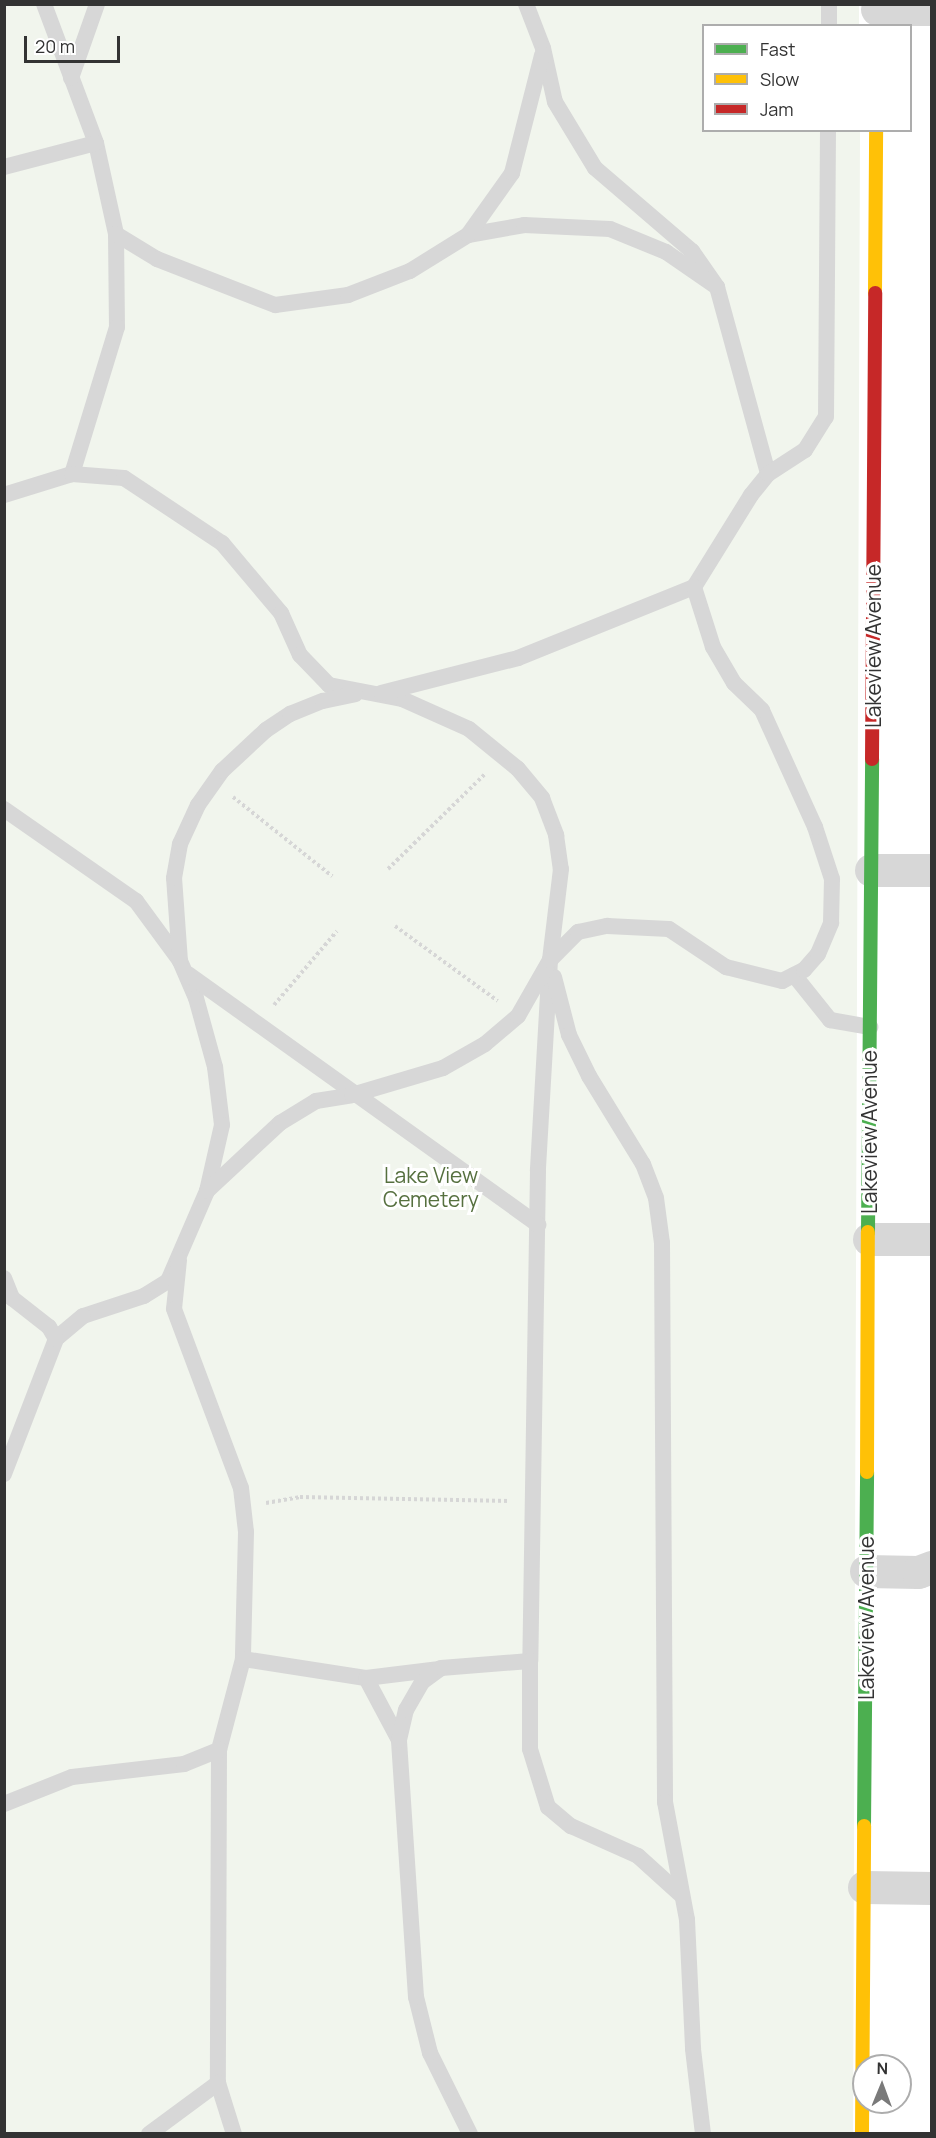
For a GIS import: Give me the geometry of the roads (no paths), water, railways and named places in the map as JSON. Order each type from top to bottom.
[{"type":"street","points":[[877,13],[932,9]]},
{"type":"street","name":"Lakeview Avenue","points":[[862,2133],[876,132]]},
{"type":"street","points":[[871,870],[932,870]]},
{"type":"street","points":[[868,1239],[932,1239]]},
{"type":"street","points":[[866,1571],[918,1572],[932,1567]]},
{"type":"street","points":[[864,1887],[932,1888]]},
{"type":"lane","points":[[44,4],[96,143],[116,234],[117,327],[72,474]]},
{"type":"lane","points":[[70,78],[97,4]]},
{"type":"lane","points":[[526,4],[543,48],[555,102],[595,168],[692,251],[717,287],[768,474]]},
{"type":"lane","points":[[829,4],[829,24]]},
{"type":"lane","points":[[468,235],[512,173],[543,48]]},
{"type":"lane","points":[[4,1474],[56,1339],[83,1316],[144,1296],[168,1281],[207,1191],[222,1125],[215,1067],[184,968],[174,901],[180,844],[214,782],[266,730],[290,714],[348,695],[378,694],[518,658],[694,587],[751,495],[768,474],[805,450],[826,417],[828,132]]},
{"type":"lane","points":[[4,167],[96,143]]},
{"type":"lane","points":[[116,234],[157,259],[275,304],[348,295],[410,271],[468,235],[524,225],[610,229],[666,252],[717,287]]},
{"type":"lane","points":[[4,495],[72,474],[124,478],[222,543],[281,613],[300,655],[329,685],[378,694],[438,713],[469,729],[504,756],[542,798],[556,835],[561,869],[550,960],[538,1225],[530,1749],[548,1807],[571,1826],[638,1856],[680,1894]]},
{"type":"lane","points":[[207,1191],[280,1123],[316,1101],[352,1095],[443,1068],[485,1044],[518,1016],[550,960],[578,932],[607,926],[669,929],[726,967],[782,981],[794,975],[818,954],[831,923],[832,879],[815,827],[762,710],[734,683],[713,647],[694,587]]},
{"type":"lane","points":[[4,809],[136,901],[184,968],[352,1095],[538,1225]]},
{"type":"lane","points":[[550,960],[569,1035],[588,1076],[643,1164],[656,1198],[662,1243],[665,1802],[680,1894],[687,1920],[693,2049],[703,2133]]},
{"type":"lane","points":[[794,975],[830,1020],[870,1027]]},
{"type":"lane","points":[[179,1260],[174,1309],[229,1450],[241,1488],[244,1513],[247,1568],[243,1659],[219,1750],[218,2083],[234,2133]]},
{"type":"lane","points":[[4,1278],[12,1298],[49,1327],[56,1339]]},
{"type":"lane","points":[[4,1307],[23,1308]]},
{"type":"lane","points":[[243,1659],[366,1678],[441,1668],[530,1662]]},
{"type":"lane","points":[[441,1668],[422,1682],[406,1710],[399,1740],[416,1997],[430,2053],[470,2133]]},
{"type":"lane","points":[[366,1678],[399,1740]]},
{"type":"lane","points":[[4,1804],[72,1777],[184,1764],[219,1750]]},
{"type":"lane","points":[[149,2133],[218,2083]]},
{"type":"park label","name":"Lake View Cemetery","points":[[431,1187]]}]
